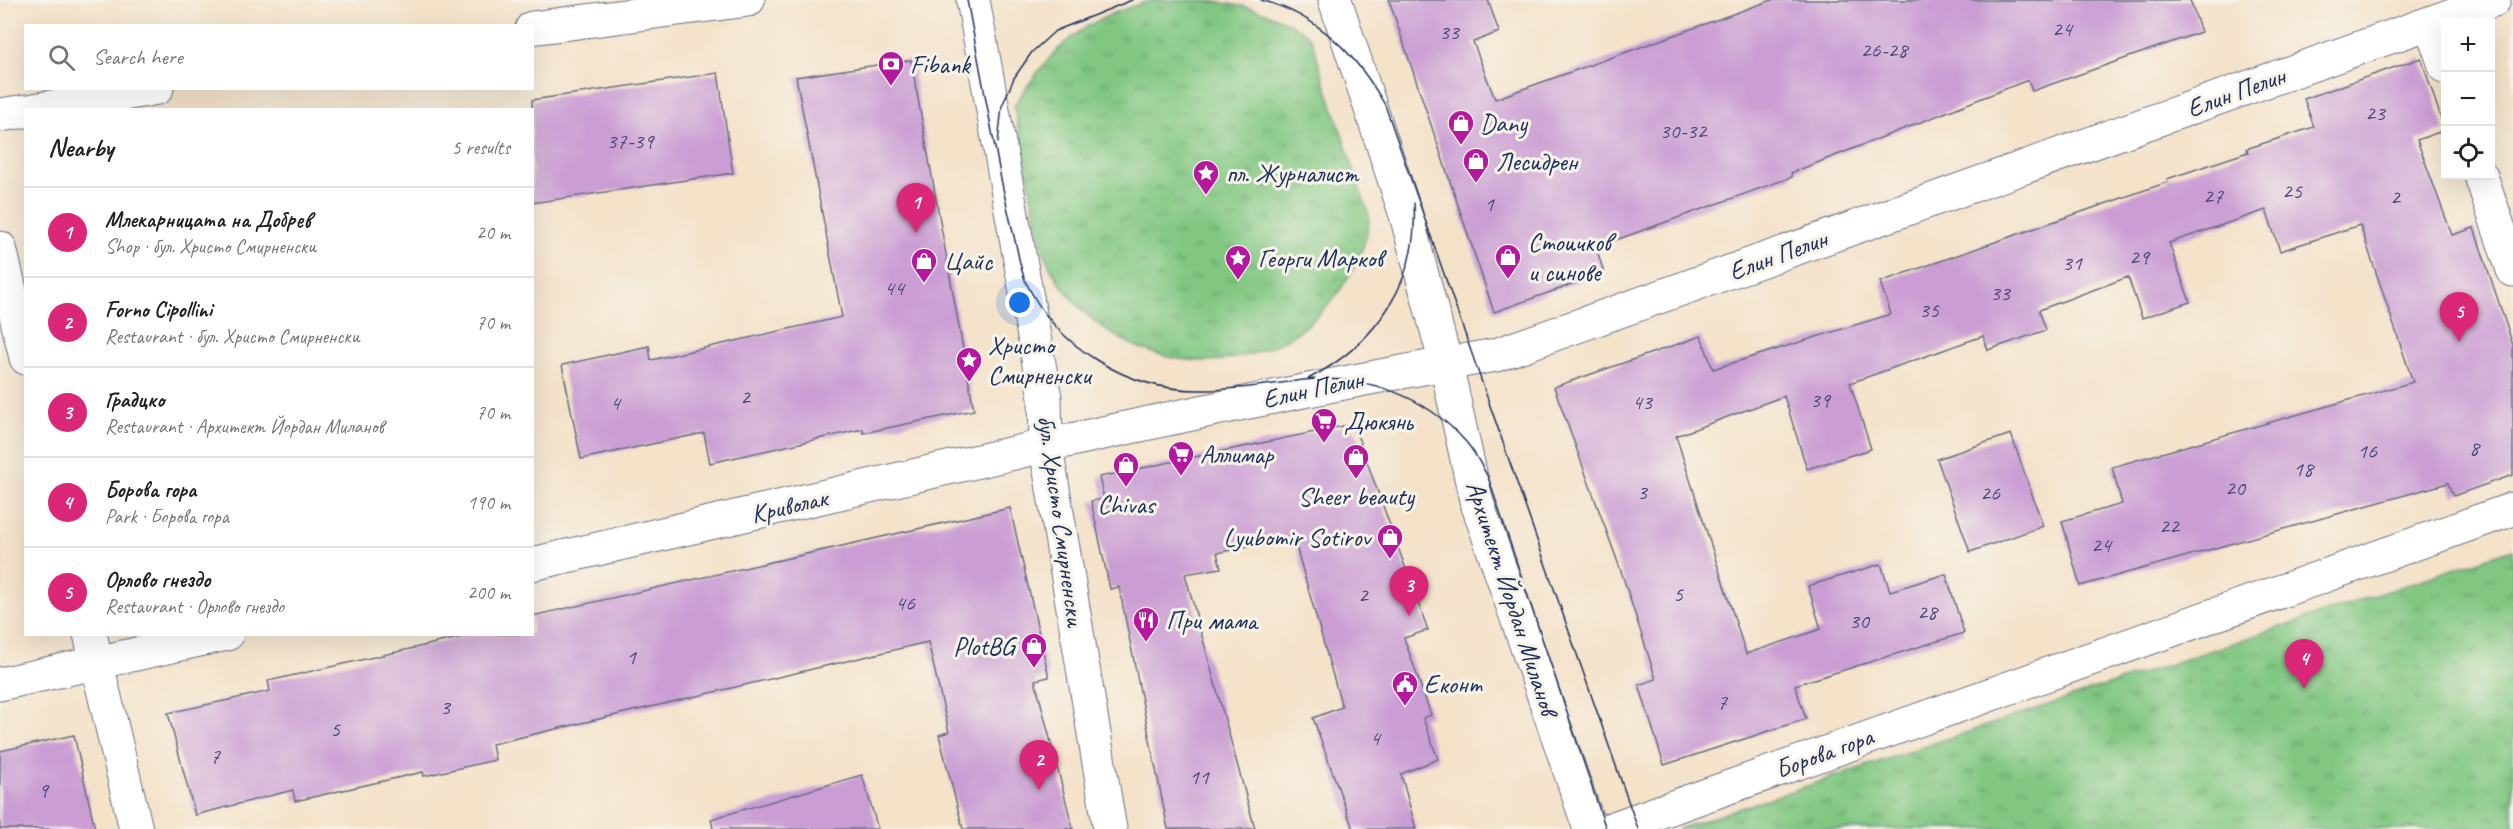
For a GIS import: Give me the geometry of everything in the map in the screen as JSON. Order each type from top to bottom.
[{"type":"street","points":[[534,28],[748,0]]},
{"type":"street","name":"бул. Христо Смирненски","points":[[973,0],[1045,397],[1046,447],[1110,829]]},
{"type":"street","points":[[1335,0],[1406,215],[1446,364]]},
{"type":"street","name":"Елин Пелин","points":[[1046,447],[1358,379],[1496,355],[2494,0]]},
{"type":"street","points":[[2430,23],[2441,56]]},
{"type":"street","points":[[45,108],[146,90]]},
{"type":"street","points":[[0,115],[24,111]]},
{"type":"street","points":[[2482,180],[2513,270]]},
{"type":"street","points":[[0,248],[24,350]]},
{"type":"street","name":"Архитект Йордан Миланов","points":[[1446,364],[1476,500],[1590,829]]},
{"type":"street","name":"Криволак","points":[[534,564],[1046,447]]},
{"type":"street","name":"Борова гора","points":[[1611,829],[2513,509]]},
{"type":"street","points":[[0,684],[93,649],[208,636]]},
{"type":"street","points":[[93,649],[136,829]]},
{"type":"green space","points":[[1154,0],[1208,1],[1242,6],[1276,17],[1308,35],[1314,44],[1369,214],[1368,230],[1362,250],[1337,294],[1306,326],[1269,348],[1230,359],[1190,360],[1150,352],[1113,334],[1080,307],[1053,272],[1045,255],[1037,227],[1014,106],[1042,66],[1072,37],[1108,16]]},
{"type":"green space","points":[[2513,549],[2513,829],[1678,829]]},
{"type":"building","points":[[1389,0],[1488,0],[1499,32],[1473,42],[1495,99],[1772,0],[2190,0],[2201,32],[2032,91],[2028,80],[1791,173],[1792,177],[1596,247],[1604,273],[1494,312]]},
{"type":"building","points":[[2421,58],[2441,118],[2441,131],[2417,140],[2452,235],[2474,228],[2513,345],[2513,475],[2453,496],[2448,483],[2080,586],[2062,521],[2122,504],[2112,467],[2413,382],[2360,225],[2280,251],[2266,210],[2169,243],[2190,302],[2142,318],[2128,277],[2039,310],[2046,330],[1988,350],[1983,336],[1850,383],[1871,449],[1807,469],[1784,396],[1676,436],[1746,654],[1821,629],[1808,586],[1881,564],[1890,591],[1946,574],[1964,633],[1795,685],[1806,719],[1664,765],[1639,685],[1656,679],[1621,571],[1554,387],[1701,336],[1713,369],[1891,314],[1880,282],[2168,182],[2167,179],[2248,152],[2246,149],[2314,127],[2304,99]]},
{"type":"building","points":[[911,60],[974,410],[863,433],[863,429],[710,463],[704,433],[581,459],[562,365],[649,346],[651,360],[842,317],[796,77]]},
{"type":"building","points":[[718,73],[733,173],[534,203],[534,108],[532,108],[532,100]]},
{"type":"building","points":[[1343,426],[1353,429],[1358,437],[1428,630],[1404,638],[1431,715],[1423,718],[1438,759],[1401,774],[1416,829],[1353,829],[1313,718],[1342,707],[1293,536],[1217,553],[1221,568],[1185,574],[1255,829],[1168,829],[1119,587],[1110,589],[1091,501],[1104,499],[1099,477]]},
{"type":"building","points":[[2011,434],[2043,526],[1970,552],[1937,459]]},
{"type":"building","points":[[1010,508],[1049,677],[1035,680],[1073,829],[963,829],[939,735],[949,732],[928,642],[492,744],[495,760],[424,776],[423,772],[295,801],[293,790],[195,815],[168,713],[270,691],[268,681],[467,636],[534,636],[534,616]]},
{"type":"building","points":[[74,735],[95,829],[0,829],[0,751]]},
{"type":"building","points":[[862,775],[878,829],[713,829],[711,819]]},
{"type":"tram line","points":[[967,0],[1000,174],[1020,264],[1025,280],[1039,304],[1056,326],[1098,361],[1123,374],[1149,383],[1176,389],[1204,390],[1303,380],[1349,381],[1392,391],[1413,400],[1450,426],[1469,446],[1488,477],[1606,829]]},
{"type":"tram line","points":[[998,143],[1002,106],[1014,78],[1032,52],[1055,31],[1132,0]]},
{"type":"tram line","points":[[1261,0],[1301,16],[1334,39],[1362,69],[1385,105],[1638,829]]},
{"type":"tram line","points":[[1308,379],[1332,365],[1354,348],[1373,329],[1388,307],[1401,284],[1409,259],[1414,232],[1414,203]]},
{"type":"place","name":"Fibank","points":[[891,87]]},
{"type":"place","name":"Dany","points":[[1461,146]]},
{"type":"place","name":"Лесидрен","points":[[1476,184]]},
{"type":"place","name":"пл. Журналист","points":[[1206,196]]},
{"type":"place","name":"Млекарницата на Добрев","points":[[916,233]]},
{"type":"place","name":"Стоичков и синове","points":[[1508,280]]},
{"type":"place","name":"Георги Марков","points":[[1238,281]]},
{"type":"place","name":"Цайс","points":[[924,284]]},
{"type":"place","name":"Орлово гнездо","points":[[2459,342]]},
{"type":"place","name":"Христо Смирненски","points":[[969,383]]},
{"type":"place","name":"Дюкянь","points":[[1324,444]]},
{"type":"place","name":"Аллимар","points":[[1181,477]]},
{"type":"place","name":"Sheer beauty","points":[[1356,480]]},
{"type":"place","name":"Chivas","points":[[1126,488]]},
{"type":"place","name":"Lyubomir Sotirov","points":[[1390,560]]},
{"type":"place","name":"Градцко","points":[[1409,616]]},
{"type":"place","name":"При мама","points":[[1146,643]]},
{"type":"place","name":"PlotBG","points":[[1034,669]]},
{"type":"place","name":"Борова гора","points":[[2304,689]]},
{"type":"place","name":"Еконт","points":[[1405,707]]},
{"type":"place","name":"Forno Cipollini","points":[[1039,790]]}]
